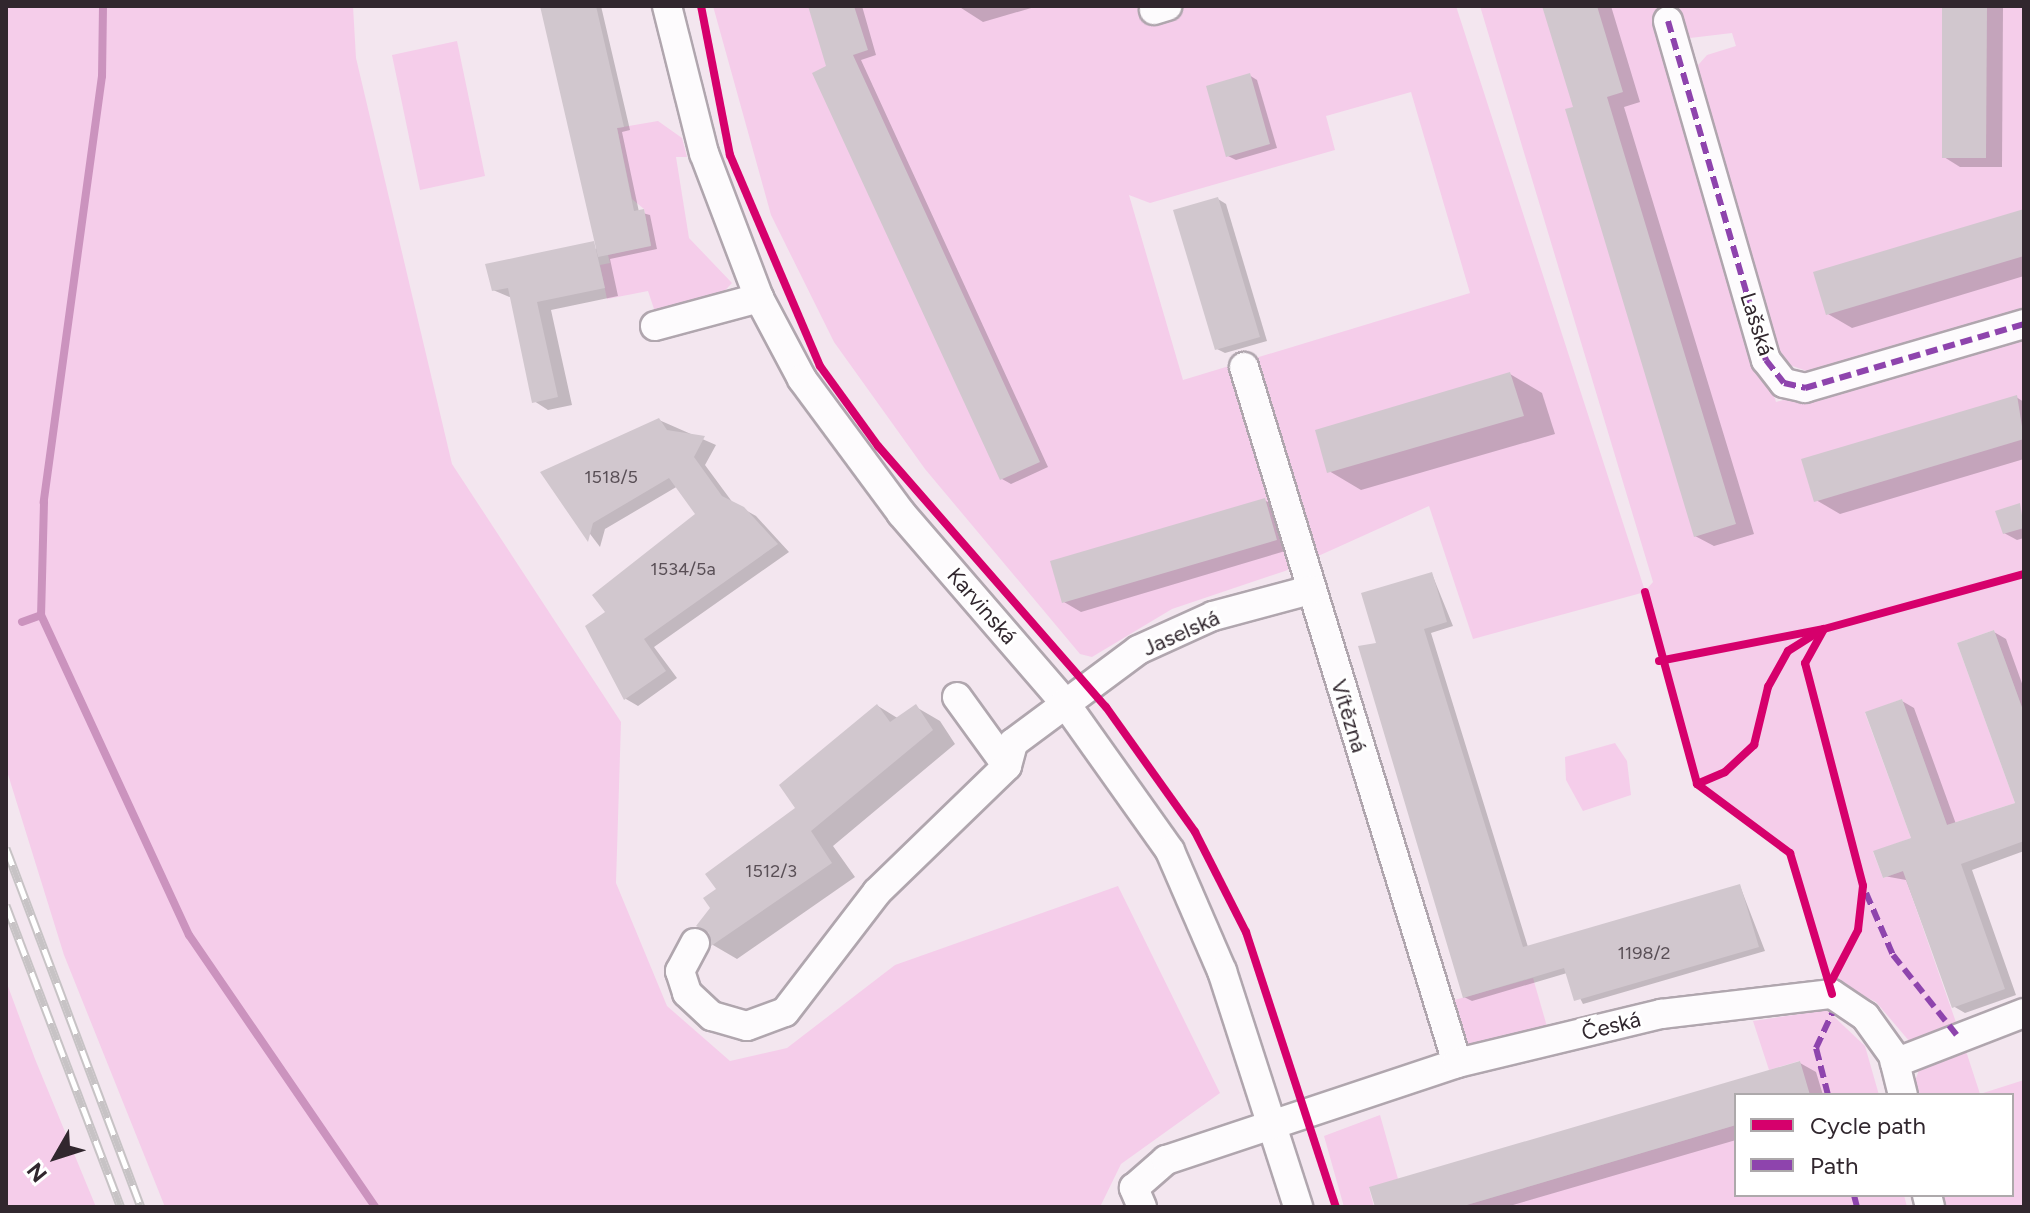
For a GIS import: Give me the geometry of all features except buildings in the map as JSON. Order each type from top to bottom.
[{"type":"street","name":"Karvinská","points":[[667,6],[704,153],[759,298],[802,379],[901,513],[1065,703],[1170,851],[1222,971],[1298,1207]]},
{"type":"street","name":"Lašská","points":[[1668,21],[1766,360],[1784,383],[1805,388],[2024,324]]},
{"type":"street","points":[[655,326],[759,298]]},
{"type":"street","name":"Vítězná","points":[[1244,367],[1457,1063]]},
{"type":"street","name":"Jaselská","points":[[695,943],[680,971],[687,993],[712,1016],[747,1026],[785,1012],[877,892],[1007,766],[1013,743],[1065,703],[1172,633],[1310,590]]},
{"type":"street","points":[[957,697],[1007,766]]},
{"type":"street","name":"Česká","points":[[1142,1207],[1134,1188],[1166,1160],[1272,1121],[1457,1063],[1661,1014],[1832,994],[1865,1016],[1895,1063],[1902,1093]]},
{"type":"street","points":[[1895,1063],[2024,1013]]},
{"type":"shaded area","points":[[6,6],[353,6],[356,58],[452,464],[621,722],[616,883],[667,1006],[730,1061],[787,1048],[895,965],[1118,886],[1220,1093],[1121,1164],[1100,1207],[165,1207],[64,955],[6,768]]},
{"type":"shaded area","points":[[713,6],[1456,6],[1645,591],[1653,582],[1480,6],[2024,6],[2024,315],[1821,376],[1778,361],[1746,264],[1753,261],[1750,247],[1741,249],[1692,72],[1707,55],[1736,46],[1732,33],[1690,38],[1661,23],[1776,402],[2024,330],[2024,713],[1994,630],[1957,643],[2015,803],[1947,825],[1902,699],[1865,713],[1911,838],[1873,852],[1883,878],[1903,871],[1958,1028],[1910,1042],[1876,1002],[1832,980],[1790,853],[1697,784],[1645,592],[1473,639],[1429,506],[1285,571],[1172,609],[1092,657],[1080,654],[925,469],[834,342],[771,215]],"holes":[[[1411,92],[1470,293],[1183,380],[1129,195],[1150,203],[1335,150],[1326,116]]]},
{"type":"shaded area","points":[[457,41],[485,176],[420,190],[392,55]]},
{"type":"shaded area","points":[[658,121],[682,138],[687,157],[676,157],[689,238],[732,283],[716,300],[656,315],[648,291],[607,299],[600,265],[610,263],[608,255],[651,245],[644,209],[632,199],[617,128]]},
{"type":"shaded area","points":[[1615,743],[1627,761],[1631,795],[1583,811],[1566,780],[1565,757]]},
{"type":"shaded area","points":[[1533,978],[1550,1037],[1460,1056],[1440,1004]]},
{"type":"shaded area","points":[[6,981],[35,1059],[96,1207],[6,1207]]},
{"type":"shaded area","points":[[1827,1010],[1865,1046],[1878,1093],[1807,1093],[1799,1061],[1769,1070],[1753,1021]]},
{"type":"shaded area","points":[[1966,1051],[1980,1093],[1911,1093],[1919,1070]]},
{"type":"shaded area","points":[[2024,1080],[2024,1207],[1938,1207],[1936,1197],[2014,1197],[2014,1093],[1983,1093]]},
{"type":"shaded area","points":[[1380,1115],[1398,1179],[1369,1188],[1374,1207],[1344,1207],[1324,1136]]},
{"type":"shaded area","points":[[1734,1126],[1734,1197],[1904,1197],[1907,1207],[1460,1207]]},
{"type":"waterway","points":[[103,6],[102,76],[44,502],[41,615],[189,935],[375,1207]]},
{"type":"waterway","points":[[22,622],[41,615]]},
{"type":"railway","points":[[6,848],[141,1207]]},
{"type":"railway","points":[[6,905],[121,1207]]},
{"type":"marked path","points":[[1668,21],[1766,360],[1784,383],[1805,388],[2024,324]]},
{"type":"marked path","points":[[1866,893],[1893,955],[1959,1038]]},
{"type":"marked path","points":[[1827,1093],[1816,1048],[1832,1014]]},
{"type":"marked path","points":[[1854,1197],[1857,1207]]},
{"type":"cycle path","points":[[701,6],[730,155],[820,366],[878,446],[1106,707],[1195,832],[1246,932],[1336,1207]]},
{"type":"cycle path","points":[[1659,661],[1824,629],[2024,574]]},
{"type":"cycle path","points":[[1645,592],[1697,784],[1790,853],[1832,994]]},
{"type":"cycle path","points":[[1824,629],[1805,663],[1863,886],[1858,930],[1832,980]]},
{"type":"cycle path","points":[[1697,784],[1725,772],[1754,745],[1768,687],[1788,651],[1817,633]]}]
